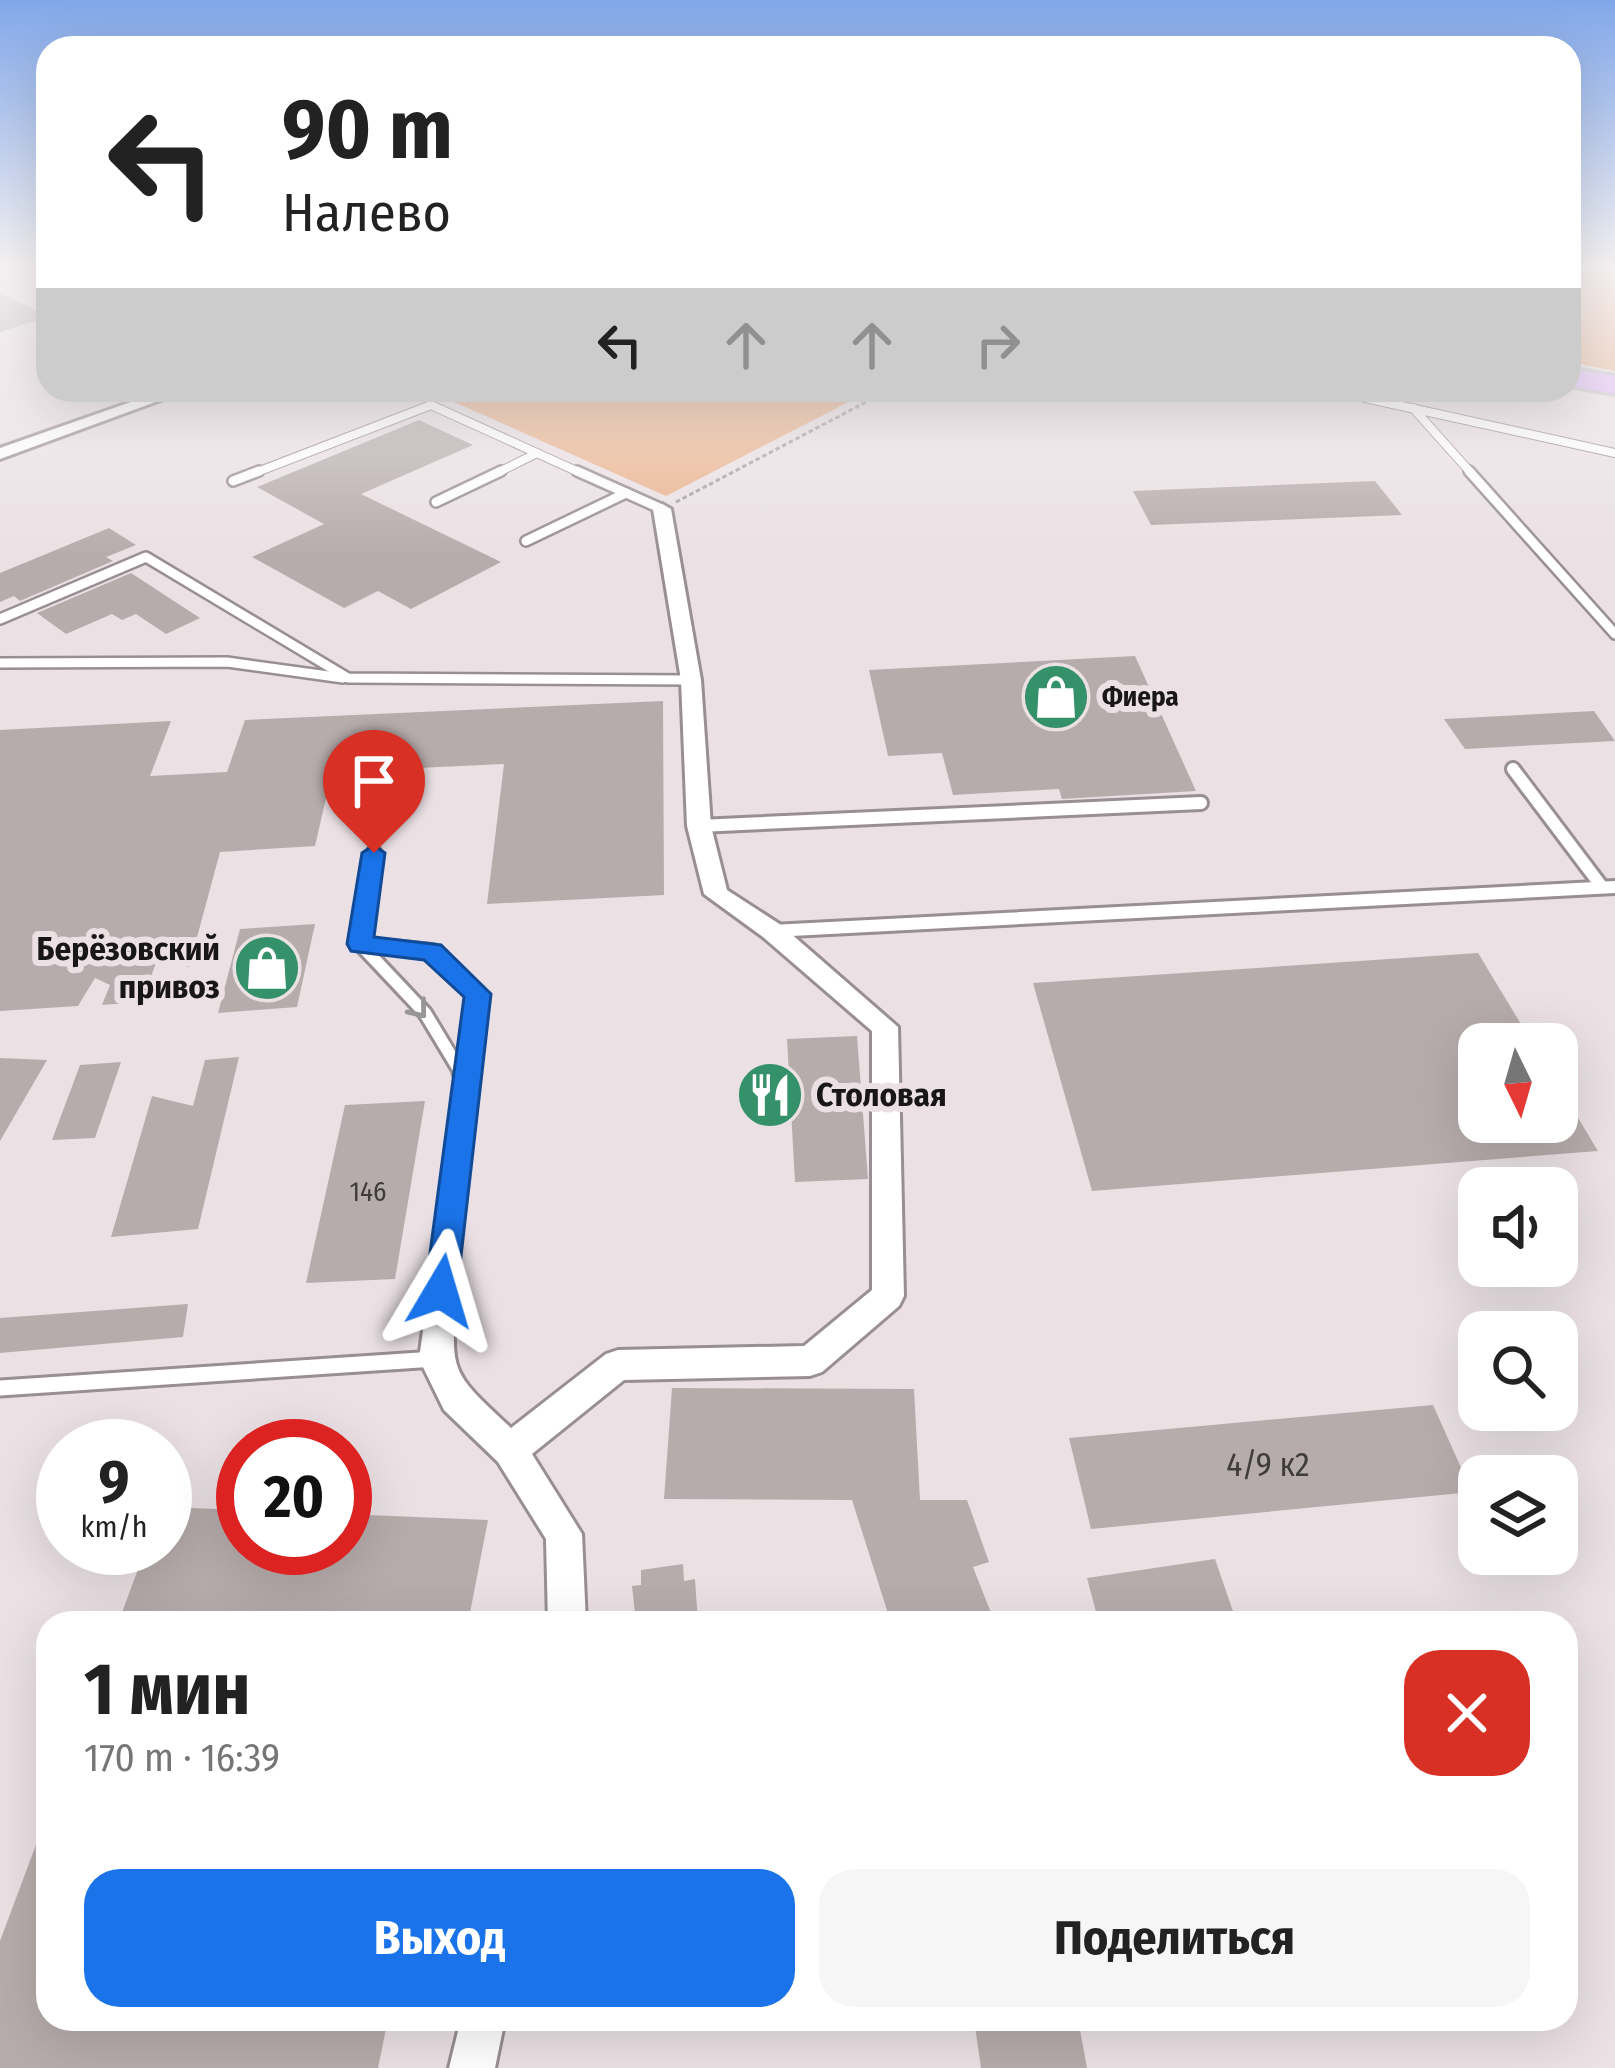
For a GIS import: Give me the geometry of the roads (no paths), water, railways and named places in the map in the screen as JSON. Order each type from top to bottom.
[{"type":"highway","points":[[1581,379],[1615,386]]},
{"type":"street","points":[[0,454],[146,402]]},
{"type":"street","points":[[511,1450],[618,1365],[810,1361],[888,1296],[885,1027],[772,931],[716,894],[699,826],[691,680],[662,509]]},
{"type":"street","points":[[441,1291],[435,1360],[456,1399],[511,1450],[564,1534],[567,1611]]},
{"type":"street","points":[[472,2068],[480,2031]]},
{"type":"lane","points":[[1382,402],[1615,453]]},
{"type":"lane","points":[[233,481],[415,407],[431,405],[662,509]]},
{"type":"lane","points":[[1413,409],[1615,634]]},
{"type":"lane","points":[[436,502],[537,453]]},
{"type":"lane","points":[[526,541],[626,493]]},
{"type":"lane","points":[[0,619],[146,557],[348,678]]},
{"type":"lane","points":[[0,663],[227,662],[348,678],[691,680]]},
{"type":"lane","points":[[1513,769],[1608,887]]},
{"type":"lane","points":[[699,826],[1201,803]]},
{"type":"lane","points":[[360,944],[374,853]]},
{"type":"lane","points":[[772,931],[1608,887]]},
{"type":"lane","points":[[360,944],[425,1013],[468,1083]]},
{"type":"lane","points":[[360,944],[431,951],[478,994],[441,1291]]},
{"type":"lane","points":[[0,1388],[435,1360]]},
{"type":"place","name":"Фиера","points":[[1056,697]]},
{"type":"place","name":"Берёзовский привоз","points":[[267,968]]},
{"type":"place","name":"Столовая","points":[[770,1095]]}]
